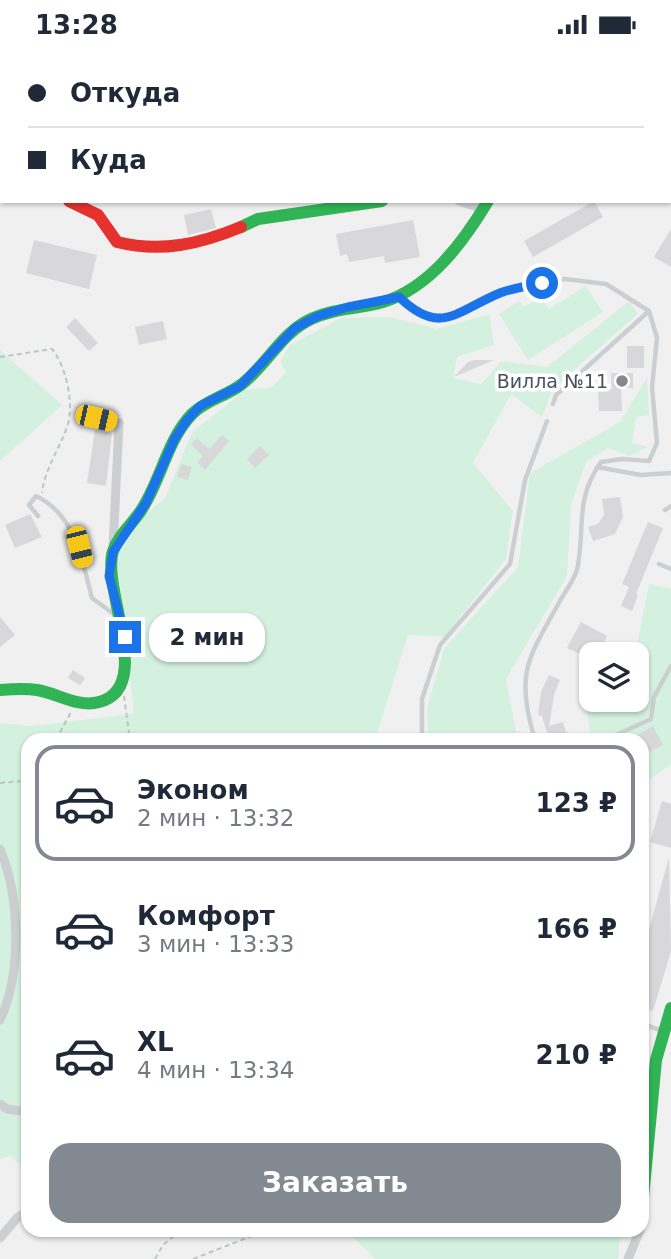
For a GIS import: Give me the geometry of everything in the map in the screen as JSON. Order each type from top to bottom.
[{"type":"street","points":[[73,203],[98,215],[117,242],[144,249],[208,241],[258,219],[338,204]]},
{"type":"street","points":[[113,552],[146,503],[175,438],[200,406],[240,386],[295,328],[318,316],[348,307],[399,297],[451,252],[486,205]]},
{"type":"street","points":[[0,690],[39,690],[77,701],[106,700],[115,691],[122,677],[125,637],[109,576],[113,552],[119,423],[96,418]]},
{"type":"street","points":[[0,849],[10,872],[14,906],[13,977],[0,1020]]},
{"type":"street","points":[[649,1134],[656,1060],[671,1008]]},
{"type":"street","points":[[0,1104],[8,1109],[21,1111]]},
{"type":"street","points":[[0,1238],[21,1215]]},
{"type":"street","points":[[628,1259],[638,1237]]},
{"type":"lane","points":[[399,297],[415,312],[438,321],[470,310],[499,294],[565,279],[606,284],[649,311],[657,338],[652,387],[657,443],[649,461],[622,459],[601,462],[588,480],[582,501],[578,568],[526,664],[525,707],[533,733]]},
{"type":"lane","points":[[553,404],[556,395],[649,311]]},
{"type":"lane","points":[[422,733],[422,699],[440,645],[510,564],[525,480],[547,421]]},
{"type":"lane","points":[[597,467],[629,474],[671,473]]},
{"type":"lane","points":[[38,516],[29,505],[36,496],[64,519],[79,547],[92,598],[119,618]]},
{"type":"lane","points":[[665,510],[671,506]]},
{"type":"lane","points":[[659,564],[671,569]]},
{"type":"lane","points":[[621,733],[651,719],[654,697],[671,666]]},
{"type":"lane","points":[[649,1026],[664,1031]]},
{"type":"lane","points":[[634,1259],[639,1237]]},
{"type":"path","points":[[0,356],[52,349],[61,360],[67,377],[69,424],[44,479],[42,499]]},
{"type":"path","points":[[122,677],[129,733]]},
{"type":"path","points":[[59,733],[77,701]]},
{"type":"path","points":[[0,783],[21,781]]},
{"type":"path","points":[[155,1259],[163,1245],[173,1237]]},
{"type":"path","points":[[192,1259],[249,1237]]},
{"type":"green space","points":[[586,286],[603,312],[528,360],[499,314],[519,301],[524,307],[541,296],[549,309]]},
{"type":"green space","points":[[629,301],[638,314],[553,388],[542,417],[511,394],[473,463],[513,511],[506,559],[444,637],[408,635],[377,733],[21,733],[21,1166],[10,1156],[0,1159],[0,723],[31,726],[134,714],[115,540],[165,498],[192,432],[247,389],[271,388],[286,372],[280,362],[290,345],[341,318],[389,317],[437,329],[489,314],[494,345],[457,357],[453,378],[481,384],[502,361],[547,367]]},
{"type":"green space","points":[[0,350],[62,405],[0,461]]},
{"type":"green space","points":[[647,378],[649,415],[636,417],[632,443],[648,447],[630,456],[608,448],[586,462],[571,505],[567,576],[506,679],[517,733],[428,733],[427,708],[444,649],[518,567],[530,473],[620,422]]},
{"type":"green space","points":[[649,584],[671,589],[671,764],[649,780],[649,733],[590,733],[587,712],[649,712],[649,642],[637,642]]},
{"type":"green space","points":[[353,1237],[620,1237],[618,1259],[375,1259]]},
{"type":"building","points":[[590,203],[595,203],[603,217],[533,257],[524,241]]},
{"type":"building","points":[[211,209],[216,228],[188,235],[184,215]]},
{"type":"building","points":[[413,220],[420,257],[385,263],[384,256],[349,262],[347,254],[340,256],[336,234]]},
{"type":"building","points":[[671,229],[671,267],[654,257]]},
{"type":"building","points":[[34,240],[97,255],[89,289],[26,273]]},
{"type":"building","points":[[75,318],[98,343],[89,351],[66,327]]},
{"type":"building","points":[[163,321],[167,339],[139,345],[135,327]]},
{"type":"building","points":[[627,346],[644,346],[644,368],[627,368]]},
{"type":"building","points":[[494,360],[454,377],[468,362]]},
{"type":"building","name":"Вилла №11","points":[[611,373],[633,373],[633,388],[621,388],[622,411],[599,411],[598,389],[612,389]]},
{"type":"building","points":[[95,430],[112,433],[106,486],[87,483]]},
{"type":"building","points":[[222,435],[229,441],[205,470],[197,462],[203,456],[191,444],[197,438],[209,449]]},
{"type":"building","points":[[260,446],[269,455],[255,468],[247,459]]},
{"type":"building","points":[[181,464],[192,467],[188,480],[177,477]]},
{"type":"building","points":[[620,497],[623,517],[615,534],[593,541],[588,527],[598,524],[604,515],[602,499]]},
{"type":"building","points":[[30,514],[42,537],[15,548],[5,525]]},
{"type":"building","points":[[648,522],[663,528],[636,594],[638,595],[632,611],[621,606],[629,587],[622,584]]},
{"type":"building","points":[[0,617],[15,635],[0,647]]},
{"type":"building","points":[[581,622],[607,636],[604,642],[579,642],[579,654],[567,648]]},
{"type":"building","points":[[73,670],[85,678],[80,685],[68,678]]},
{"type":"building","points":[[549,675],[560,680],[554,695],[549,726],[563,722],[566,733],[547,733],[542,716],[538,715],[541,692]]},
{"type":"building","points":[[653,726],[663,745],[649,752],[649,733],[640,733]]},
{"type":"building","points":[[662,801],[671,804],[671,848],[650,842]]},
{"type":"building","points":[[669,857],[671,951],[653,1011],[649,1010],[649,930]]},
{"type":"traffic: fast","points":[[241,227],[258,219],[368,203]]},
{"type":"traffic: fast","points":[[0,690],[37,690],[83,703],[99,702],[115,693],[123,678],[125,658],[111,568],[113,551],[121,535],[147,500],[183,425],[198,409],[242,384],[300,325],[329,313],[383,302],[416,286],[457,247],[487,203]]},
{"type":"traffic: fast","points":[[649,1134],[656,1060],[671,1008]]},
{"type":"traffic: jam","points":[[73,203],[98,215],[117,242],[133,245],[180,245],[241,227]]},
{"type":"place","name":"Вилла №11","points":[[622,381]]},
{"type":"route","points":[[125,637],[109,576],[113,552],[146,503],[175,438],[200,406],[215,396],[240,386],[295,328],[318,316],[399,297],[415,312],[438,321],[470,310],[499,294],[542,283]]}]
